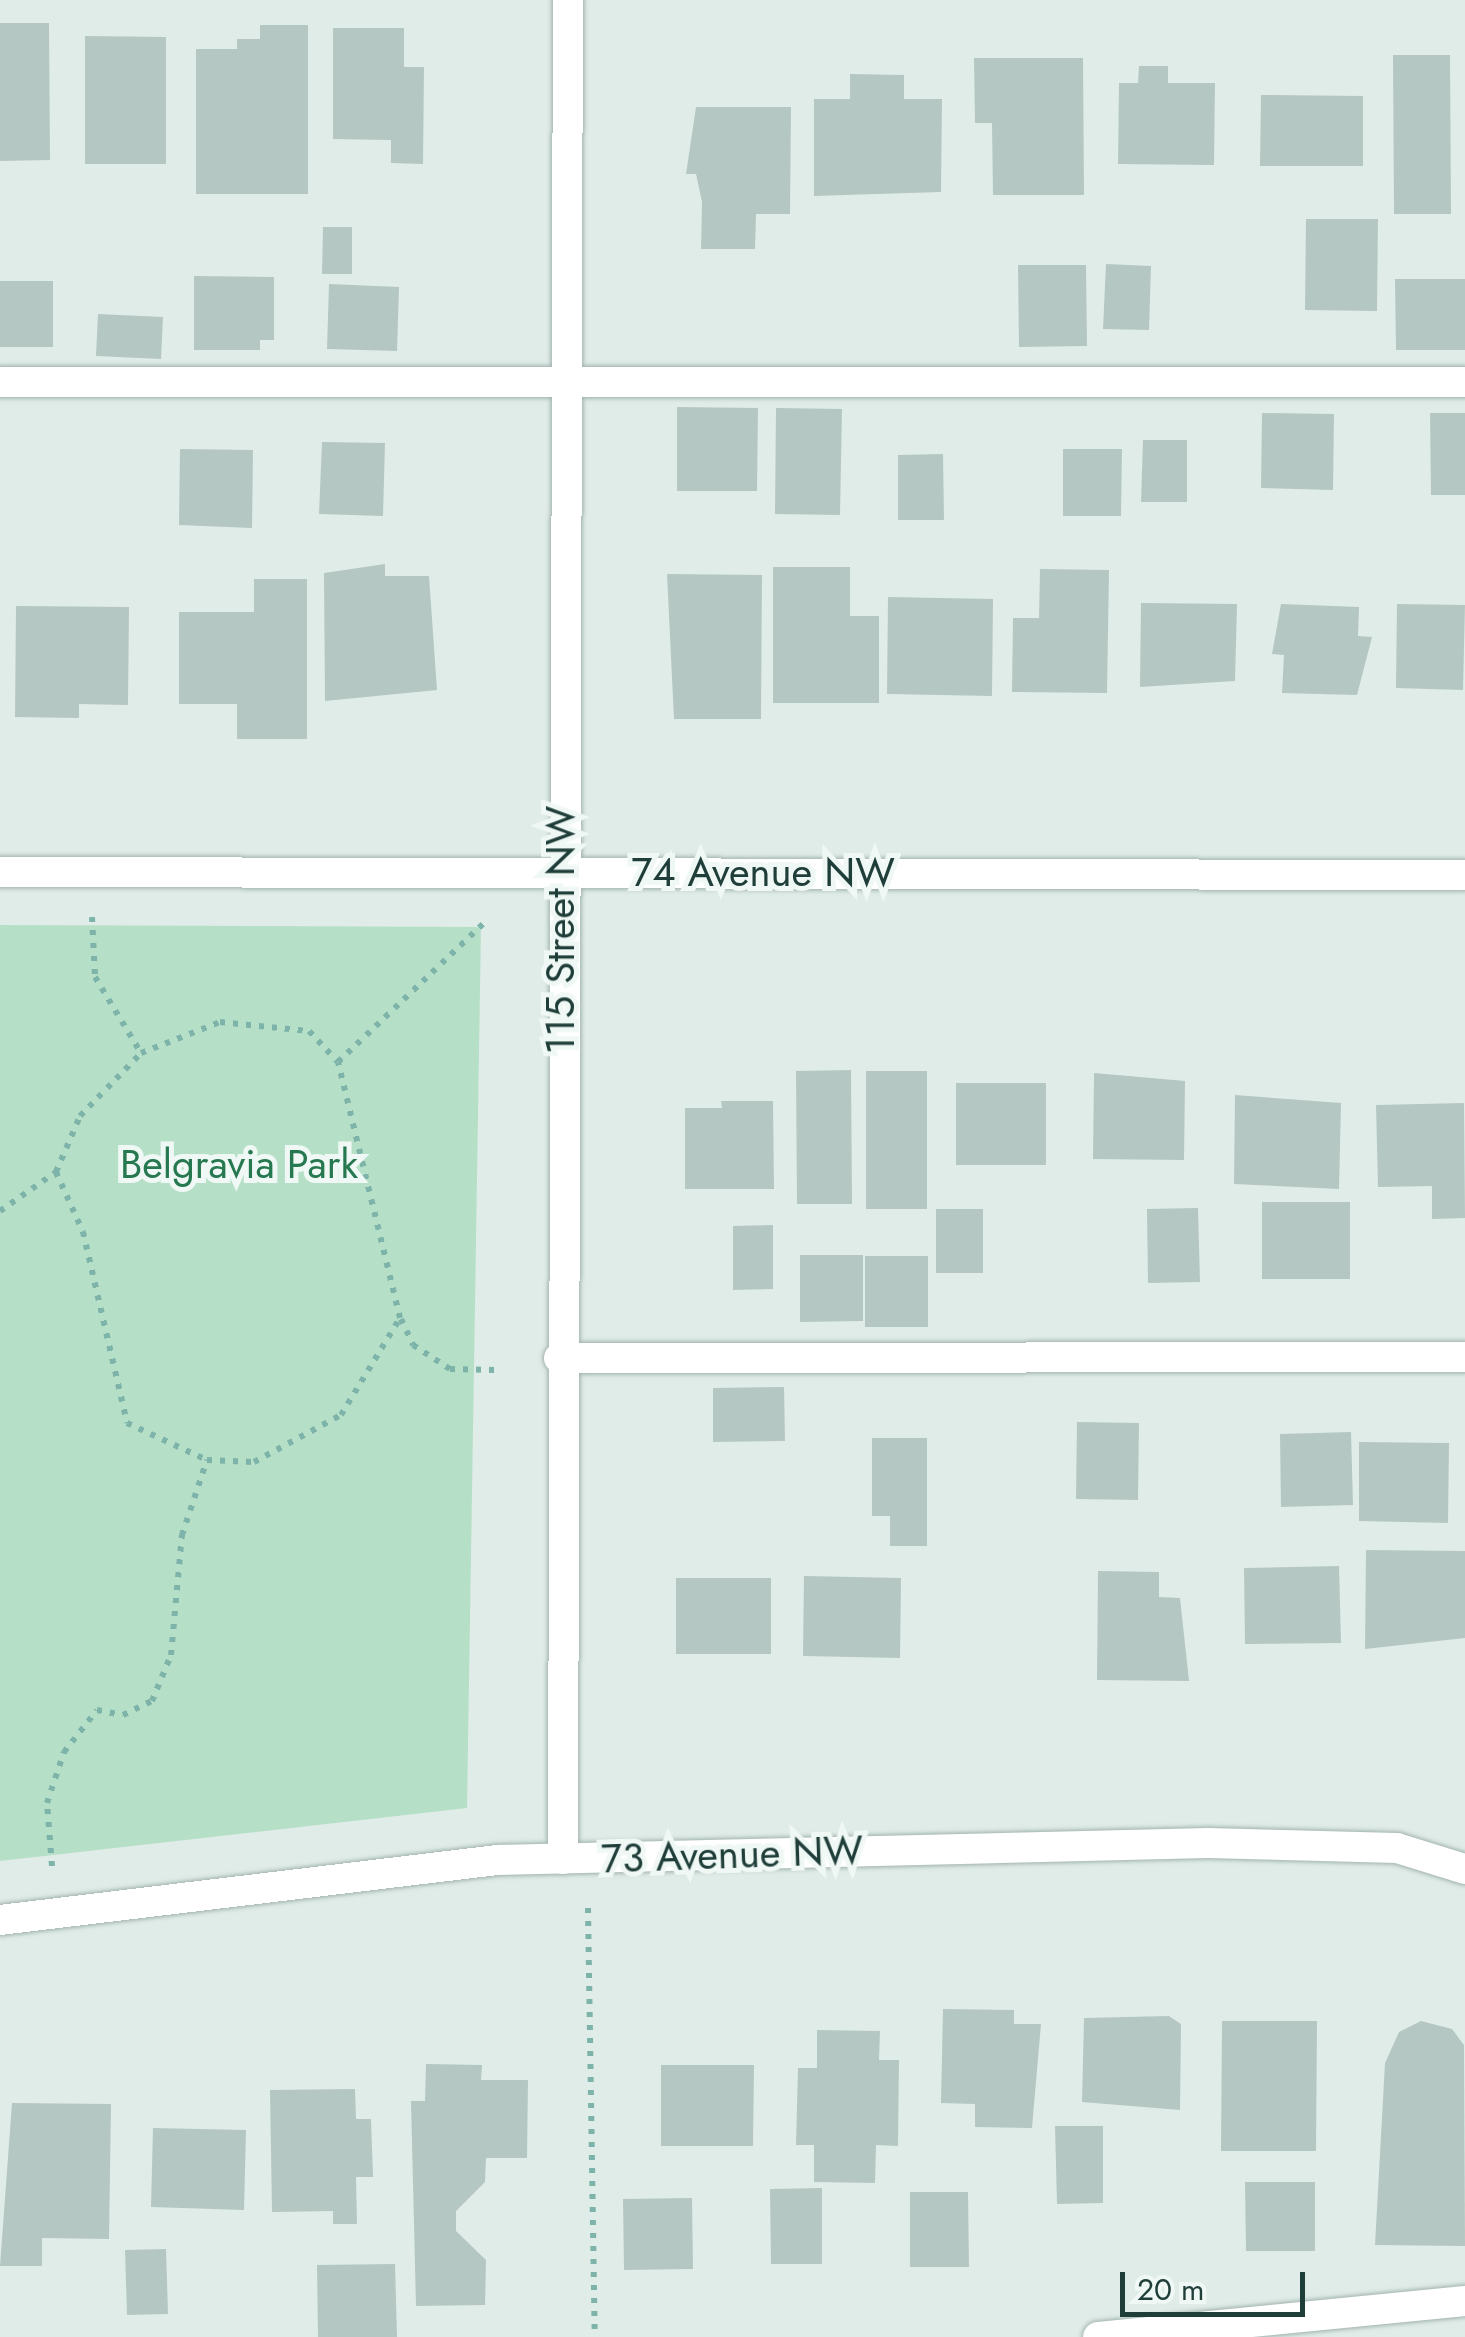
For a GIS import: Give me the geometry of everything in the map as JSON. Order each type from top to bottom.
[{"type":"street","name":"115 Street NW","points":[[563,1859],[560,872],[568,0]]},
{"type":"street","points":[[0,382],[1465,382]]},
{"type":"street","name":"74 Avenue NW","points":[[0,872],[1465,875]]},
{"type":"street","points":[[559,1358],[1465,1357]]},
{"type":"street","name":"73 Avenue NW","points":[[0,1920],[563,1859],[1208,1843],[1398,1848],[1465,1869]]},
{"type":"street","points":[[1098,2337],[1465,2300]]},
{"type":"path","points":[[92,917],[95,976],[141,1053]]},
{"type":"path","points":[[338,1062],[488,919]]},
{"type":"path","points":[[0,1211],[56,1172],[80,1116],[141,1053],[220,1022],[309,1031],[338,1062],[400,1318],[413,1345],[450,1369],[495,1370]]},
{"type":"path","points":[[56,1172],[83,1232],[126,1422],[207,1460],[254,1462],[342,1416],[400,1318]]},
{"type":"path","points":[[52,1866],[47,1803],[64,1752],[97,1710],[123,1715],[152,1701],[171,1656],[182,1535],[207,1460]]},
{"type":"path","points":[[588,1908],[595,2337]]},
{"type":"green space","name":"Belgravia Park","points":[[0,925],[481,927],[467,1808],[0,1861]]},
{"type":"building","points":[[0,23],[49,23],[50,160],[0,161]]},
{"type":"building","points":[[260,25],[308,25],[308,194],[196,194],[196,49],[237,49],[237,39],[260,39]]},
{"type":"building","points":[[333,28],[404,28],[404,67],[424,67],[423,164],[391,163],[391,140],[333,139]]},
{"type":"building","points":[[85,36],[166,37],[166,164],[85,164]]},
{"type":"building","points":[[1393,55],[1450,55],[1451,214],[1394,214]]},
{"type":"building","points":[[974,58],[1083,58],[1084,195],[993,195],[992,123],[975,123]]},
{"type":"building","points":[[1139,66],[1168,66],[1168,83],[1215,83],[1214,165],[1118,164],[1119,83],[1138,83]]},
{"type":"building","points":[[850,74],[904,75],[904,99],[942,99],[941,192],[814,196],[814,99],[850,99]]},
{"type":"building","points":[[1261,95],[1363,96],[1363,166],[1260,166]]},
{"type":"building","points":[[696,107],[791,107],[790,214],[756,214],[755,249],[701,249],[702,202],[696,174],[686,174]]},
{"type":"building","points":[[1306,219],[1378,219],[1377,311],[1305,310]]},
{"type":"building","points":[[323,227],[352,227],[352,274],[322,274]]},
{"type":"building","points":[[1106,264],[1151,266],[1149,330],[1103,329]]},
{"type":"building","points":[[1018,265],[1086,265],[1087,346],[1019,347]]},
{"type":"building","points":[[194,276],[274,277],[274,340],[260,340],[260,350],[194,350]]},
{"type":"building","points":[[1395,279],[1465,279],[1465,350],[1396,350]]},
{"type":"building","points":[[0,281],[53,281],[53,347],[0,347]]},
{"type":"building","points":[[329,284],[399,287],[397,351],[327,349]]},
{"type":"building","points":[[98,314],[163,317],[161,359],[96,356]]},
{"type":"building","points":[[677,407],[758,408],[757,491],[677,491]]},
{"type":"building","points":[[776,408],[842,409],[840,515],[775,514]]},
{"type":"building","points":[[1262,413],[1334,414],[1333,490],[1261,488]]},
{"type":"building","points":[[1430,413],[1465,413],[1465,495],[1431,495]]},
{"type":"building","points":[[1143,440],[1187,440],[1187,502],[1141,502]]},
{"type":"building","points":[[322,442],[385,443],[383,516],[319,514]]},
{"type":"building","points":[[180,449],[253,450],[252,528],[179,525]]},
{"type":"building","points":[[1063,449],[1122,449],[1121,516],[1063,516]]},
{"type":"building","points":[[943,454],[944,520],[898,520],[898,455]]},
{"type":"building","points":[[385,564],[385,576],[429,576],[437,690],[325,701],[324,573]]},
{"type":"building","points":[[773,567],[850,567],[850,616],[879,616],[879,703],[773,703]]},
{"type":"building","points":[[1040,569],[1109,570],[1107,693],[1012,692],[1013,618],[1039,618]]},
{"type":"building","points":[[667,574],[762,575],[761,719],[674,719]]},
{"type":"building","points":[[254,579],[307,579],[307,739],[237,739],[237,704],[179,704],[179,612],[254,612]]},
{"type":"building","points":[[888,597],[993,599],[992,696],[887,694]]},
{"type":"building","points":[[1141,603],[1237,604],[1235,681],[1140,687]]},
{"type":"building","points":[[1281,604],[1359,607],[1358,636],[1372,637],[1357,695],[1282,693],[1284,655],[1272,654]]},
{"type":"building","points":[[1397,604],[1465,605],[1463,690],[1396,688]]},
{"type":"building","points":[[16,606],[129,607],[128,705],[79,704],[79,718],[15,717]]},
{"type":"building","points":[[851,1070],[852,1204],[797,1204],[796,1071]]},
{"type":"building","points":[[866,1071],[927,1071],[927,1209],[866,1209]]},
{"type":"building","points":[[1094,1073],[1185,1081],[1184,1160],[1093,1159]]},
{"type":"building","points":[[956,1083],[1046,1083],[1046,1165],[956,1165]]},
{"type":"building","points":[[1235,1095],[1341,1103],[1339,1189],[1234,1184]]},
{"type":"building","points":[[721,1101],[773,1101],[774,1189],[685,1189],[685,1108],[722,1108]]},
{"type":"building","points":[[1464,1103],[1465,1218],[1432,1219],[1432,1186],[1378,1187],[1376,1105]]},
{"type":"building","points":[[1262,1202],[1350,1202],[1350,1279],[1262,1279]]},
{"type":"building","points":[[1198,1208],[1200,1282],[1148,1283],[1147,1209]]},
{"type":"building","points":[[936,1209],[983,1209],[983,1273],[936,1273]]},
{"type":"building","points":[[773,1225],[773,1289],[733,1290],[733,1226]]},
{"type":"building","points":[[800,1255],[863,1255],[863,1321],[800,1322]]},
{"type":"building","points":[[865,1256],[928,1256],[928,1327],[865,1327]]},
{"type":"building","points":[[784,1387],[785,1441],[713,1442],[713,1388]]},
{"type":"building","points":[[1077,1422],[1139,1423],[1138,1500],[1076,1499]]},
{"type":"building","points":[[1351,1432],[1353,1505],[1281,1507],[1280,1434]]},
{"type":"building","points":[[872,1438],[927,1438],[927,1546],[890,1546],[890,1516],[872,1516]]},
{"type":"building","points":[[1359,1442],[1449,1443],[1448,1523],[1359,1521]]},
{"type":"building","points":[[1366,1550],[1465,1551],[1465,1638],[1365,1649]]},
{"type":"building","points":[[1339,1566],[1341,1643],[1245,1644],[1244,1568]]},
{"type":"building","points":[[1098,1571],[1159,1572],[1159,1597],[1180,1598],[1189,1681],[1097,1680]]},
{"type":"building","points":[[804,1576],[901,1578],[900,1658],[803,1656]]},
{"type":"building","points":[[676,1578],[771,1578],[771,1654],[676,1654]]},
{"type":"building","points":[[943,2009],[1014,2010],[1014,2024],[1041,2024],[1032,2128],[975,2127],[975,2104],[941,2103]]},
{"type":"building","points":[[1169,2016],[1181,2024],[1180,2110],[1082,2102],[1084,2018]]},
{"type":"building","points":[[1222,2021],[1317,2021],[1316,2151],[1221,2151]]},
{"type":"building","points":[[1421,2021],[1452,2029],[1464,2045],[1465,2246],[1375,2245],[1385,2063],[1399,2032]]},
{"type":"building","points":[[817,2030],[880,2031],[879,2060],[899,2060],[898,2146],[876,2145],[875,2183],[814,2182],[814,2145],[796,2145],[798,2068],[817,2068]]},
{"type":"building","points":[[426,2064],[482,2065],[481,2080],[528,2080],[527,2158],[486,2158],[485,2182],[456,2211],[456,2231],[486,2260],[485,2305],[416,2306],[411,2101],[425,2101]]},
{"type":"building","points":[[661,2065],[754,2065],[753,2146],[661,2146]]},
{"type":"building","points":[[355,2089],[356,2119],[371,2119],[373,2177],[356,2177],[357,2224],[333,2224],[333,2211],[272,2212],[270,2090]]},
{"type":"building","points":[[12,2103],[111,2104],[109,2239],[42,2238],[42,2266],[0,2266]]},
{"type":"building","points":[[1055,2126],[1103,2126],[1103,2203],[1057,2204]]},
{"type":"building","points":[[153,2128],[246,2130],[244,2210],[151,2207]]},
{"type":"building","points":[[1245,2182],[1315,2182],[1315,2251],[1246,2251]]},
{"type":"building","points":[[822,2188],[822,2264],[771,2264],[770,2189]]},
{"type":"building","points":[[910,2192],[968,2192],[969,2267],[910,2267]]},
{"type":"building","points":[[692,2198],[693,2269],[624,2270],[623,2199]]},
{"type":"building","points":[[166,2249],[168,2314],[127,2315],[125,2250]]},
{"type":"building","points":[[395,2264],[397,2337],[318,2337],[317,2265]]}]
